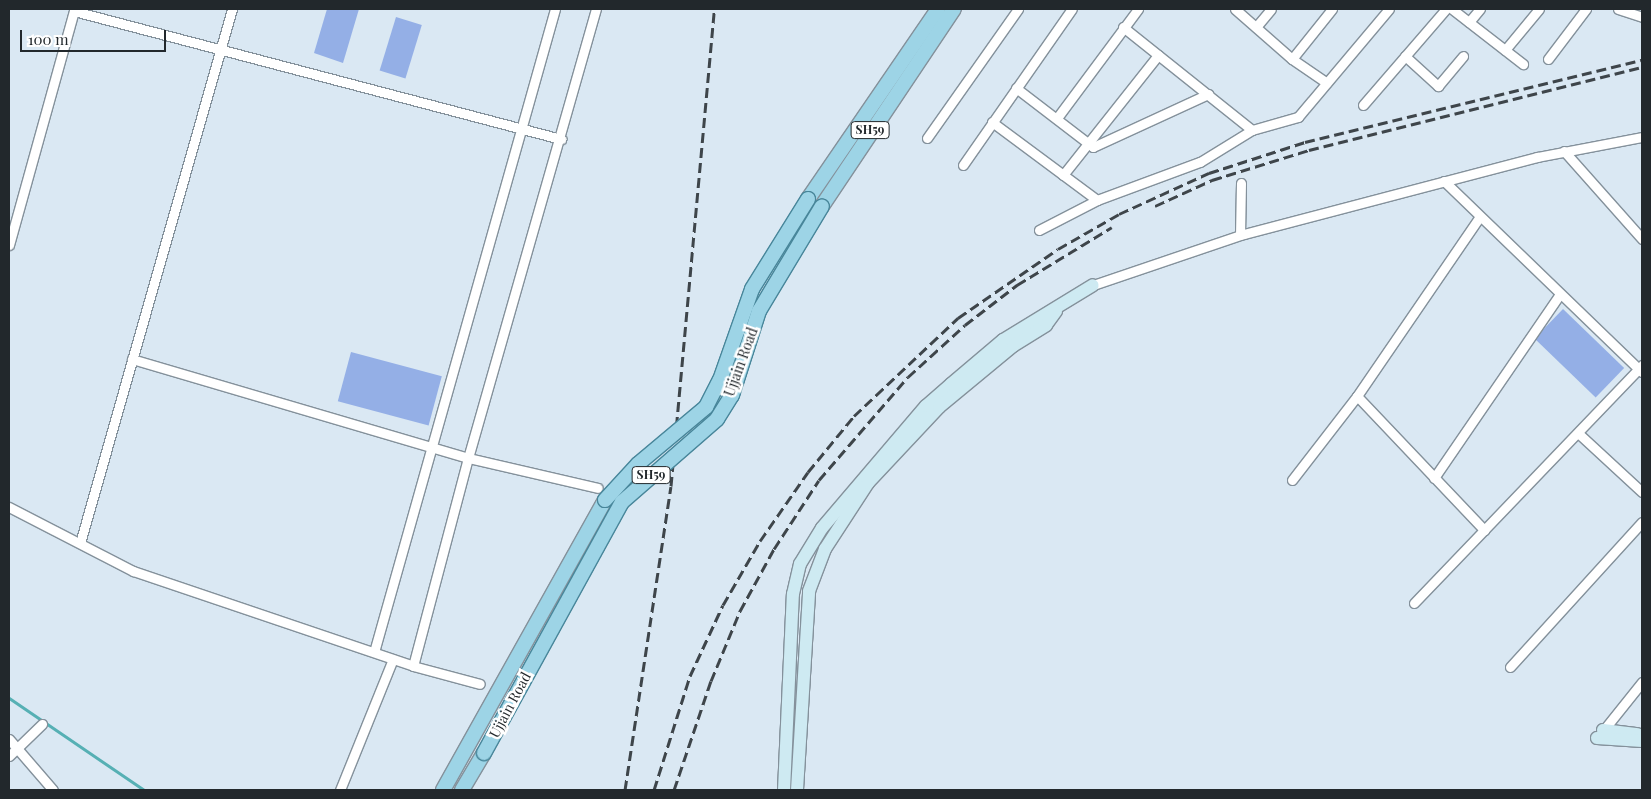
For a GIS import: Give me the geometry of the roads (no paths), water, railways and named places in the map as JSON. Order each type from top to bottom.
[{"type":"main road","name":"SH59","points":[[443,790],[605,500],[638,464],[693,421],[714,395],[752,289],[808,199],[890,76],[938,9]]},
{"type":"main road","name":"Ujjain Road","points":[[462,790],[622,502],[717,419],[732,395],[760,311],[822,206],[954,9]]},
{"type":"main road","points":[[910,48],[922,56]]},
{"type":"street","points":[[80,543],[232,9]]},
{"type":"street","points":[[374,652],[555,9]]},
{"type":"street","points":[[413,666],[468,458],[561,139],[596,9]]},
{"type":"street","points":[[927,138],[1018,9]]},
{"type":"street","points":[[963,165],[1072,9]]},
{"type":"street","points":[[1057,118],[1138,9]]},
{"type":"street","points":[[1235,9],[1292,59],[1327,82]]},
{"type":"street","points":[[1256,27],[1271,9]]},
{"type":"street","points":[[1292,59],[1332,9]]},
{"type":"street","points":[[1039,230],[1097,200],[1200,162],[1252,130],[1298,117],[1389,9]]},
{"type":"street","points":[[1363,105],[1446,9]]},
{"type":"street","points":[[1452,9],[1523,64]]},
{"type":"street","points":[[1469,22],[1480,9]]},
{"type":"street","points":[[1505,50],[1539,9]]},
{"type":"street","points":[[1548,59],[1586,9]]},
{"type":"street","points":[[1618,9],[1642,17]]},
{"type":"street","points":[[9,245],[74,11],[221,52],[561,139]]},
{"type":"street","points":[[1124,26],[1252,130]]},
{"type":"street","points":[[1063,175],[1158,55]]},
{"type":"street","points":[[1405,56],[1438,86],[1463,56]]},
{"type":"street","points":[[1016,88],[1057,118],[1093,148],[1208,94]]},
{"type":"street","points":[[992,122],[1097,200]]},
{"type":"street","points":[[784,790],[793,594],[800,564],[822,528],[926,406],[1004,340],[1056,310],[1093,285],[1240,235],[1564,150],[1642,137]]},
{"type":"street","points":[[1564,150],[1642,239]]},
{"type":"street","points":[[1414,603],[1641,368],[1478,218],[1444,181]]},
{"type":"street","points":[[1240,235],[1241,183]]},
{"type":"street","points":[[1292,480],[1357,396],[1478,218]]},
{"type":"street","points":[[1434,478],[1560,294]]},
{"type":"street","points":[[798,790],[807,607],[813,572],[868,483],[938,407],[1013,346],[1046,325],[1056,310]]},
{"type":"street","points":[[132,359],[468,458],[598,488]]},
{"type":"street","points":[[1357,396],[1484,530]]},
{"type":"street","points":[[1578,433],[1642,492]]},
{"type":"street","points":[[9,507],[133,571],[413,666],[480,684]]},
{"type":"street","points":[[1510,667],[1642,522]]},
{"type":"street","points":[[340,790],[393,659]]},
{"type":"street","points":[[1600,734],[1642,682]]},
{"type":"street","points":[[9,756],[42,724]]},
{"type":"street","points":[[1600,734],[1642,734]]},
{"type":"street","points":[[1600,734],[1642,741]]},
{"type":"street","points":[[9,739],[53,790]]},
{"type":"waterway","points":[[9,698],[144,790]]},
{"type":"railway","points":[[625,790],[671,486],[714,9]]},
{"type":"railway","points":[[654,790],[690,676],[723,605],[760,541],[808,472],[854,416],[958,318],[1058,249],[1119,214],[1209,173],[1305,142],[1642,60]]},
{"type":"railway","points":[[1155,206],[1212,180],[1309,150],[1642,67]]},
{"type":"railway","points":[[674,790],[711,681],[740,611],[774,549],[819,480],[908,377],[965,325],[1017,285],[1112,227]]}]
